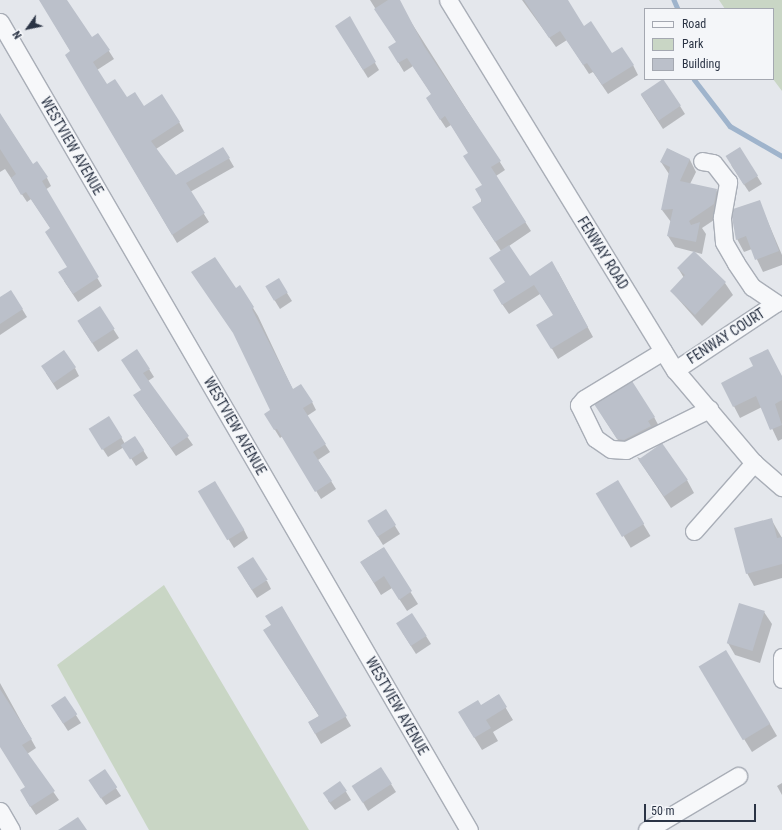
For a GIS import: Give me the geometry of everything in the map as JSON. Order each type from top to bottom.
[{"type":"street","name":"FENWAY ROAD","points":[[448,0],[675,370],[754,463],[782,487]]},
{"type":"street","name":"WESTVIEW AVENUE","points":[[0,22],[469,830]]},
{"type":"street","name":"FENWAY COURT","points":[[675,370],[776,303],[752,287],[724,242],[722,217],[728,182],[713,163],[702,161]]},
{"type":"street","points":[[663,351],[584,399],[579,405],[595,438],[611,449],[626,450],[708,409]]},
{"type":"street","points":[[694,531],[754,463]]},
{"type":"street","points":[[782,657],[782,680]]},
{"type":"street","points":[[647,830],[738,776]]},
{"type":"street","points":[[0,811],[11,830]]},
{"type":"green space","points":[[719,0],[782,0],[782,91],[774,80],[774,8],[724,8]]},
{"type":"green space","points":[[164,585],[309,830],[149,830],[57,665]]},
{"type":"building","points":[[39,0],[67,0],[92,37],[98,33],[110,50],[93,62],[107,84],[115,79],[127,97],[135,92],[144,106],[162,94],[180,122],[151,141],[176,175],[223,147],[230,158],[186,183],[205,213],[172,235],[65,55],[70,51]]},
{"type":"building","points":[[388,0],[400,0],[424,46],[501,161],[491,167],[526,222],[495,242],[472,207],[482,201],[475,189],[482,185],[463,156],[468,153],[445,116],[440,120],[426,98],[431,94],[407,58],[398,63],[388,47],[396,42],[374,9]]},
{"type":"building","points":[[524,0],[568,0],[584,26],[591,21],[612,53],[622,47],[634,65],[602,85],[587,63],[583,65],[560,31],[549,38]]},
{"type":"building","points":[[350,16],[376,62],[363,70],[335,26]]},
{"type":"building","points":[[664,80],[681,106],[659,121],[641,94]]},
{"type":"building","points":[[0,113],[33,164],[37,161],[48,177],[42,181],[99,277],[73,294],[58,272],[67,267],[45,232],[50,228],[26,192],[21,195],[11,178],[16,174],[0,149]]},
{"type":"building","points":[[740,147],[758,176],[744,185],[726,156]]},
{"type":"building","points":[[667,148],[690,159],[680,181],[717,189],[714,204],[689,221],[691,225],[700,222],[696,242],[667,236],[673,209],[661,210],[670,167],[660,162]]},
{"type":"building","points":[[760,200],[779,251],[755,260],[746,236],[736,240],[732,217],[733,209]]},
{"type":"building","points":[[509,245],[530,276],[552,261],[588,327],[551,349],[536,325],[553,315],[534,285],[502,305],[493,290],[505,282],[489,258]]},
{"type":"building","points":[[694,251],[726,282],[695,315],[670,291],[685,275],[677,268]]},
{"type":"building","points":[[215,257],[236,288],[240,285],[254,307],[252,309],[293,389],[301,384],[313,402],[303,408],[326,444],[313,452],[332,481],[315,492],[277,429],[274,430],[264,414],[270,410],[233,333],[191,272]]},
{"type":"building","points":[[279,278],[288,293],[274,301],[265,286]]},
{"type":"building","points":[[11,290],[23,309],[0,324],[0,297]]},
{"type":"building","points":[[100,306],[115,329],[92,343],[77,321]]},
{"type":"building","points":[[137,349],[150,369],[143,373],[189,436],[171,448],[133,395],[141,390],[121,360]]},
{"type":"building","points":[[768,349],[782,376],[782,400],[775,404],[782,425],[770,430],[756,396],[733,407],[721,383],[753,366],[749,358]]},
{"type":"building","points":[[64,350],[76,367],[53,383],[41,366]]},
{"type":"building","points":[[632,381],[655,417],[648,421],[651,426],[624,440],[617,439],[594,404]]},
{"type":"building","points":[[109,416],[122,437],[102,450],[89,429]]},
{"type":"building","points":[[135,436],[144,450],[130,460],[121,445]]},
{"type":"building","points":[[662,443],[688,480],[664,496],[638,460]]},
{"type":"building","points":[[618,480],[644,524],[622,537],[596,493]]},
{"type":"building","points":[[215,481],[244,530],[227,540],[198,491]]},
{"type":"building","points":[[386,509],[396,525],[377,537],[367,521]]},
{"type":"building","points":[[772,518],[777,538],[782,537],[782,564],[746,574],[734,528]]},
{"type":"building","points":[[384,547],[412,591],[399,600],[384,576],[374,583],[360,562]]},
{"type":"building","points":[[253,557],[268,580],[252,590],[237,567]]},
{"type":"building","points":[[739,603],[765,611],[753,651],[727,643]]},
{"type":"building","points":[[282,606],[347,716],[315,734],[308,722],[319,716],[263,630],[271,625],[265,616]]},
{"type":"building","points":[[412,613],[427,636],[411,646],[396,623]]},
{"type":"building","points":[[726,650],[770,724],[743,740],[699,666]]},
{"type":"building","points":[[0,689],[32,739],[22,745],[55,791],[30,807],[20,790],[25,787],[0,747]]},
{"type":"building","points":[[499,694],[507,707],[486,720],[491,728],[474,738],[458,712],[478,700],[481,705]]},
{"type":"building","points":[[65,696],[77,714],[63,724],[51,706]]},
{"type":"building","points":[[381,767],[392,784],[363,803],[352,786]]},
{"type":"building","points":[[105,769],[117,787],[101,798],[88,780]]},
{"type":"building","points":[[340,781],[347,791],[330,803],[323,793]]},
{"type":"building","points":[[78,817],[87,830],[58,830]]},
{"type":"waterway","points":[[674,0],[678,8]]},
{"type":"waterway","points":[[695,80],[730,126],[782,156]]}]
